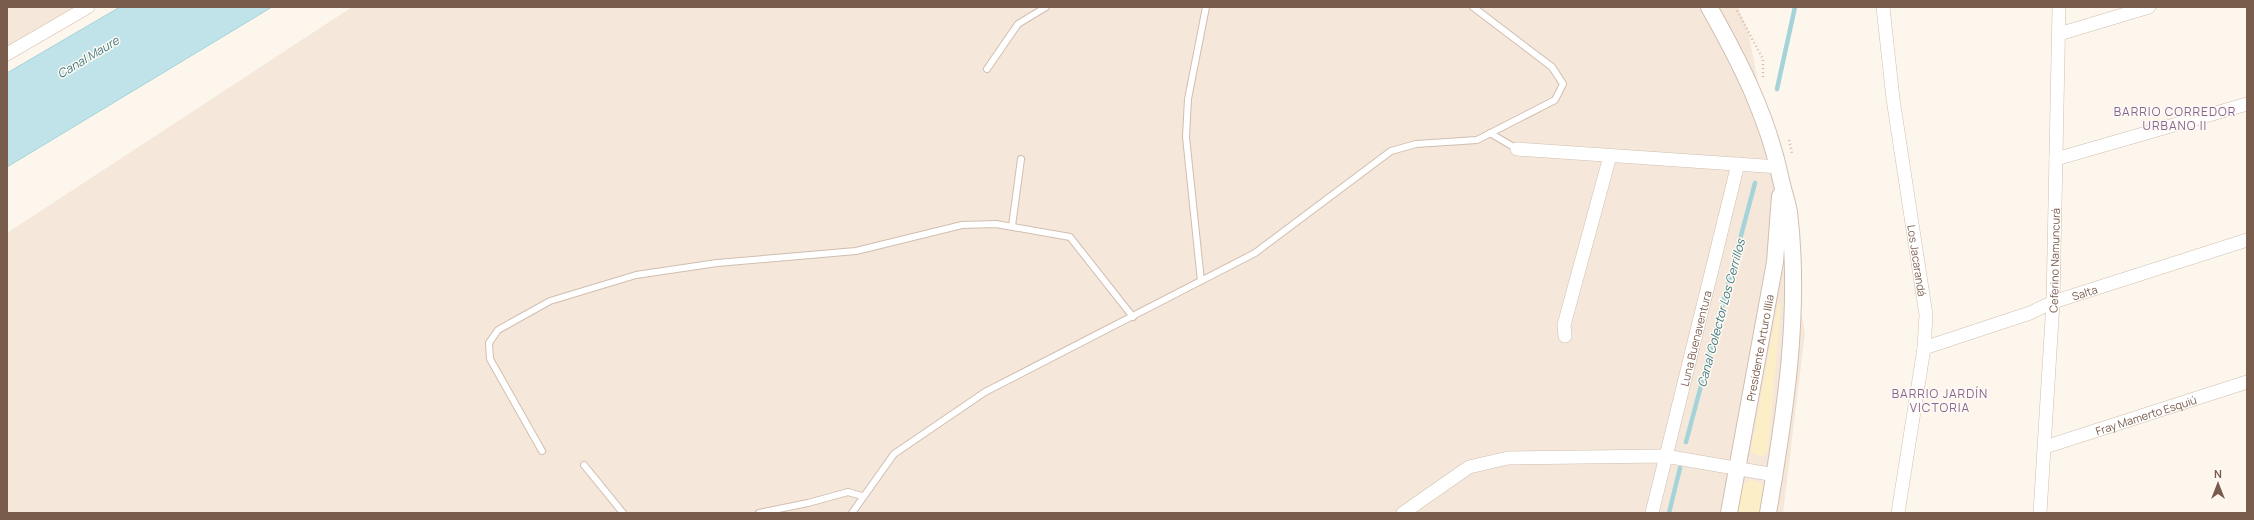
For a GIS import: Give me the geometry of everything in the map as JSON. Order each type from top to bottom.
[{"type":"street","points":[[7,54],[88,7]]},
{"type":"street","name":"Presidente Arturo Illia","points":[[1709,7],[1739,63],[1760,108],[1780,174],[1788,210],[1794,272],[1792,344],[1775,475],[1768,513]]},
{"type":"street","name":"Los Jacarandá","points":[[1883,7],[1893,99],[1926,308],[1927,324],[1898,513]]},
{"type":"street","name":"Ceferino Namuncurá","points":[[2040,513],[2053,302],[2059,7]]},
{"type":"street","points":[[2059,34],[2149,7]]},
{"type":"street","points":[[2056,159],[2247,104]]},
{"type":"street","points":[[1517,149],[1738,164],[1780,174]]},
{"type":"street","points":[[1565,336],[1564,325],[1610,156]]},
{"type":"street","name":"Luna Buenaventura","points":[[1652,513],[1738,164]]},
{"type":"street","name":"Presidente Arturo Illia","points":[[1729,513],[1775,262],[1780,174]]},
{"type":"street","name":"Salta","points":[[1924,348],[2030,313],[2053,302],[2247,240]]},
{"type":"street","name":"Fray Mamerto Esquiú","points":[[2045,447],[2247,382]]},
{"type":"street","points":[[1403,513],[1470,467],[1508,458],[1665,456],[1775,475]]},
{"type":"lane","points":[[987,69],[1018,24],[1046,7]]},
{"type":"lane","points":[[1201,281],[1186,137],[1188,99],[1206,7]]},
{"type":"lane","points":[[852,513],[862,496],[894,454],[985,392],[1255,253],[1391,151],[1416,144],[1476,140],[1555,100],[1563,84],[1552,67],[1472,7]]},
{"type":"lane","points":[[1490,133],[1517,149]]},
{"type":"lane","points":[[1012,226],[1021,159]]},
{"type":"lane","points":[[542,451],[490,359],[489,343],[498,330],[550,301],[636,275],[724,262],[856,251],[962,225],[996,224],[1070,237],[1133,317]]},
{"type":"lane","points":[[584,465],[622,513]]},
{"type":"lane","points":[[759,513],[808,503],[848,492],[862,496]]},
{"type":"shaded area","points":[[7,7],[88,7],[7,54]]},
{"type":"shaded area","points":[[352,7],[1738,7],[1748,30],[1805,333],[1783,513],[7,513],[7,233]]},
{"type":"sand","points":[[1778,304],[1781,304],[1768,449],[1767,453],[1762,456],[1754,454],[1751,450]]},
{"type":"sand","points":[[1750,480],[1760,483],[1763,487],[1762,513],[1737,513],[1743,484]]},
{"type":"water","name":"Canal Maure","points":[[120,7],[272,7],[7,167],[7,73]]},
{"type":"waterway","name":"Canal Colector Los Cerrillos","points":[[1777,89],[1795,7]]},
{"type":"waterway","name":"Canal Colector Los Cerrillos","points":[[1686,442],[1755,183]]},
{"type":"waterway","name":"Canal Colector Los Cerrillos","points":[[1669,513],[1680,468]]},
{"type":"district","name":"BARRIO CORREDOR URBANO II","points":[[2175,118]]},
{"type":"district","name":"BARRIO JARDÍN VICTORIA","points":[[1940,400]]}]
